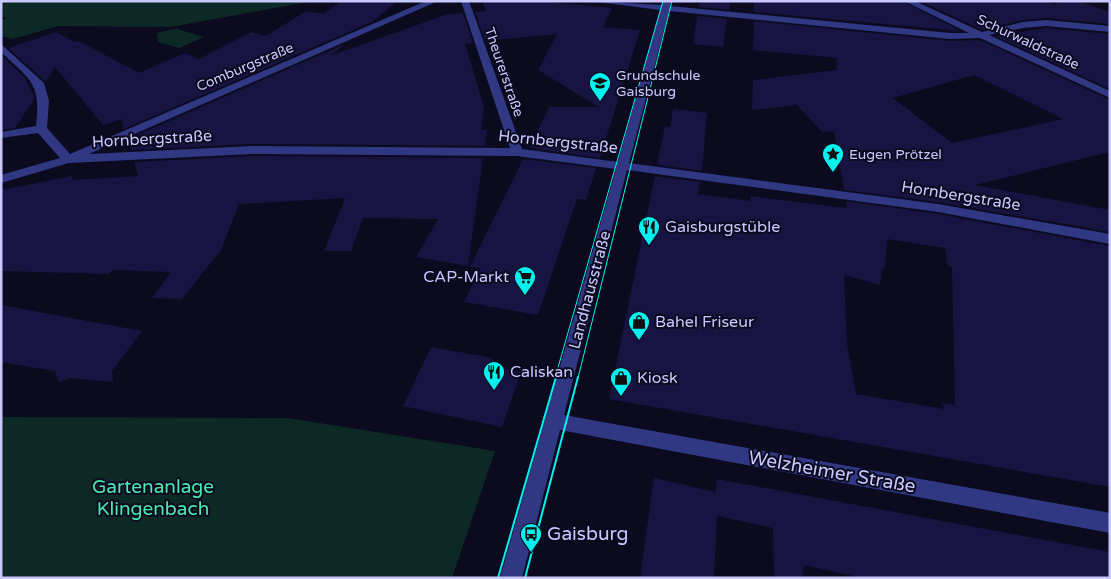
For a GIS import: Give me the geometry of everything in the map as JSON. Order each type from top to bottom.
[{"type":"street","name":"Comburgstraße","points":[[68,159],[434,1]]},
{"type":"street","name":"Theurerstraße","points":[[465,1],[517,152]]},
{"type":"street","points":[[594,1],[666,4],[950,36],[980,35],[1023,25],[1046,24],[1110,29]]},
{"type":"street","name":"Schurwaldstraße","points":[[908,1],[1110,95]]},
{"type":"street","name":"Landhausstraße","points":[[511,578],[624,166],[666,4]]},
{"type":"street","points":[[1,47],[6,54],[39,83],[43,91],[44,101],[41,129],[68,159]]},
{"type":"street","points":[[1,135],[41,129]]},
{"type":"street","name":"Hornbergstraße","points":[[1,179],[68,159],[252,150],[517,152],[938,208],[1110,239]]},
{"type":"street","name":"Welzheimer Straße","points":[[555,421],[1110,523]]},
{"type":"green space","points":[[1,1],[314,1],[170,27],[58,26],[13,39],[1,36],[1,22],[7,17],[1,17]]},
{"type":"green space","points":[[177,28],[204,37],[179,48],[158,42],[157,33]]},
{"type":"green space","name":"Gartenanlage Klingenbach","points":[[1,417],[288,418],[495,451],[452,578],[1,578]]},
{"type":"building","points":[[341,1],[398,1],[372,22],[124,129],[122,119],[103,125],[55,67],[46,82],[8,48],[56,32],[75,42],[79,41],[139,73],[185,53],[199,59],[251,32],[266,36],[306,11],[323,14]]},
{"type":"building","points":[[482,1],[538,1],[612,8],[603,27],[640,30],[600,158],[529,148],[549,107],[599,107],[538,70],[557,34],[485,41],[475,12],[486,11]]},
{"type":"building","points":[[700,1],[730,1],[729,10],[699,7]]},
{"type":"building","points":[[754,1],[902,1],[961,31],[754,12]]},
{"type":"building","points":[[920,1],[1044,1],[1054,4],[1063,1],[1079,1],[1110,12],[1110,24],[1046,18],[1023,20],[982,30]]},
{"type":"building","points":[[463,13],[473,43],[465,44],[484,107],[481,130],[487,130],[485,146],[252,144],[131,150],[128,139],[345,44],[332,55],[445,15]]},
{"type":"building","points":[[697,16],[727,19],[723,47],[693,44]]},
{"type":"building","points":[[754,21],[950,41],[980,40],[1110,100],[1110,152],[975,185],[1110,210],[1110,232],[938,202],[844,190],[834,131],[822,132],[797,105],[752,110],[753,80],[837,70],[837,58],[753,50]],"holes":[[[974,75],[1063,119],[952,143],[893,98]]]},
{"type":"building","points":[[1046,28],[1110,34],[1110,89],[995,36]]},
{"type":"building","points":[[1,55],[25,78],[35,98],[15,128],[1,130]]},
{"type":"building","points":[[673,109],[707,113],[702,171],[657,165],[665,126],[670,127]]},
{"type":"building","points":[[252,156],[483,158],[468,266],[416,257],[438,219],[363,218],[351,251],[324,251],[345,198],[239,204],[221,250],[182,299],[152,298],[171,272],[113,270],[109,274],[1,271],[1,190],[72,176],[72,180],[138,176],[134,162]]},
{"type":"building","points":[[523,159],[596,168],[586,200],[577,199],[538,315],[464,302],[481,268],[470,267]]},
{"type":"building","points":[[655,176],[700,182],[698,194],[751,201],[751,196],[847,208],[846,201],[938,214],[1110,246],[1110,487],[609,399]],"holes":[[[887,239],[945,248],[948,266],[952,267],[955,405],[942,403],[944,409],[856,394],[847,344],[844,275],[880,285],[882,268],[885,268]]]},
{"type":"building","points":[[1,305],[142,331],[112,371],[113,382],[69,378],[59,382],[55,371],[1,362]]},
{"type":"building","points":[[431,347],[493,358],[490,365],[521,372],[502,427],[403,406]]},
{"type":"building","points":[[654,478],[716,492],[717,479],[1110,552],[1110,578],[862,578],[804,565],[802,578],[774,578],[773,528],[717,516],[714,578],[640,578]]},
{"type":"tram line","points":[[555,378],[663,1]]},
{"type":"tram line","points":[[578,378],[672,1]]},
{"type":"tram line","points":[[498,578],[556,377]]},
{"type":"tram line","points":[[525,578],[578,377]]},
{"type":"place","name":"Grundschule Gaisburg","points":[[600,102]]},
{"type":"place","name":"Eugen Prötzel","points":[[833,173]]},
{"type":"place","name":"Gaisburgstüble","points":[[649,246]]},
{"type":"place","name":"CAP-Markt","points":[[525,296]]},
{"type":"place","name":"Bahel Friseur","points":[[639,341]]},
{"type":"place","name":"Caliskan","points":[[494,391]]},
{"type":"place","name":"Kiosk","points":[[621,397]]},
{"type":"place","name":"Gaisburg","points":[[531,553]]}]
